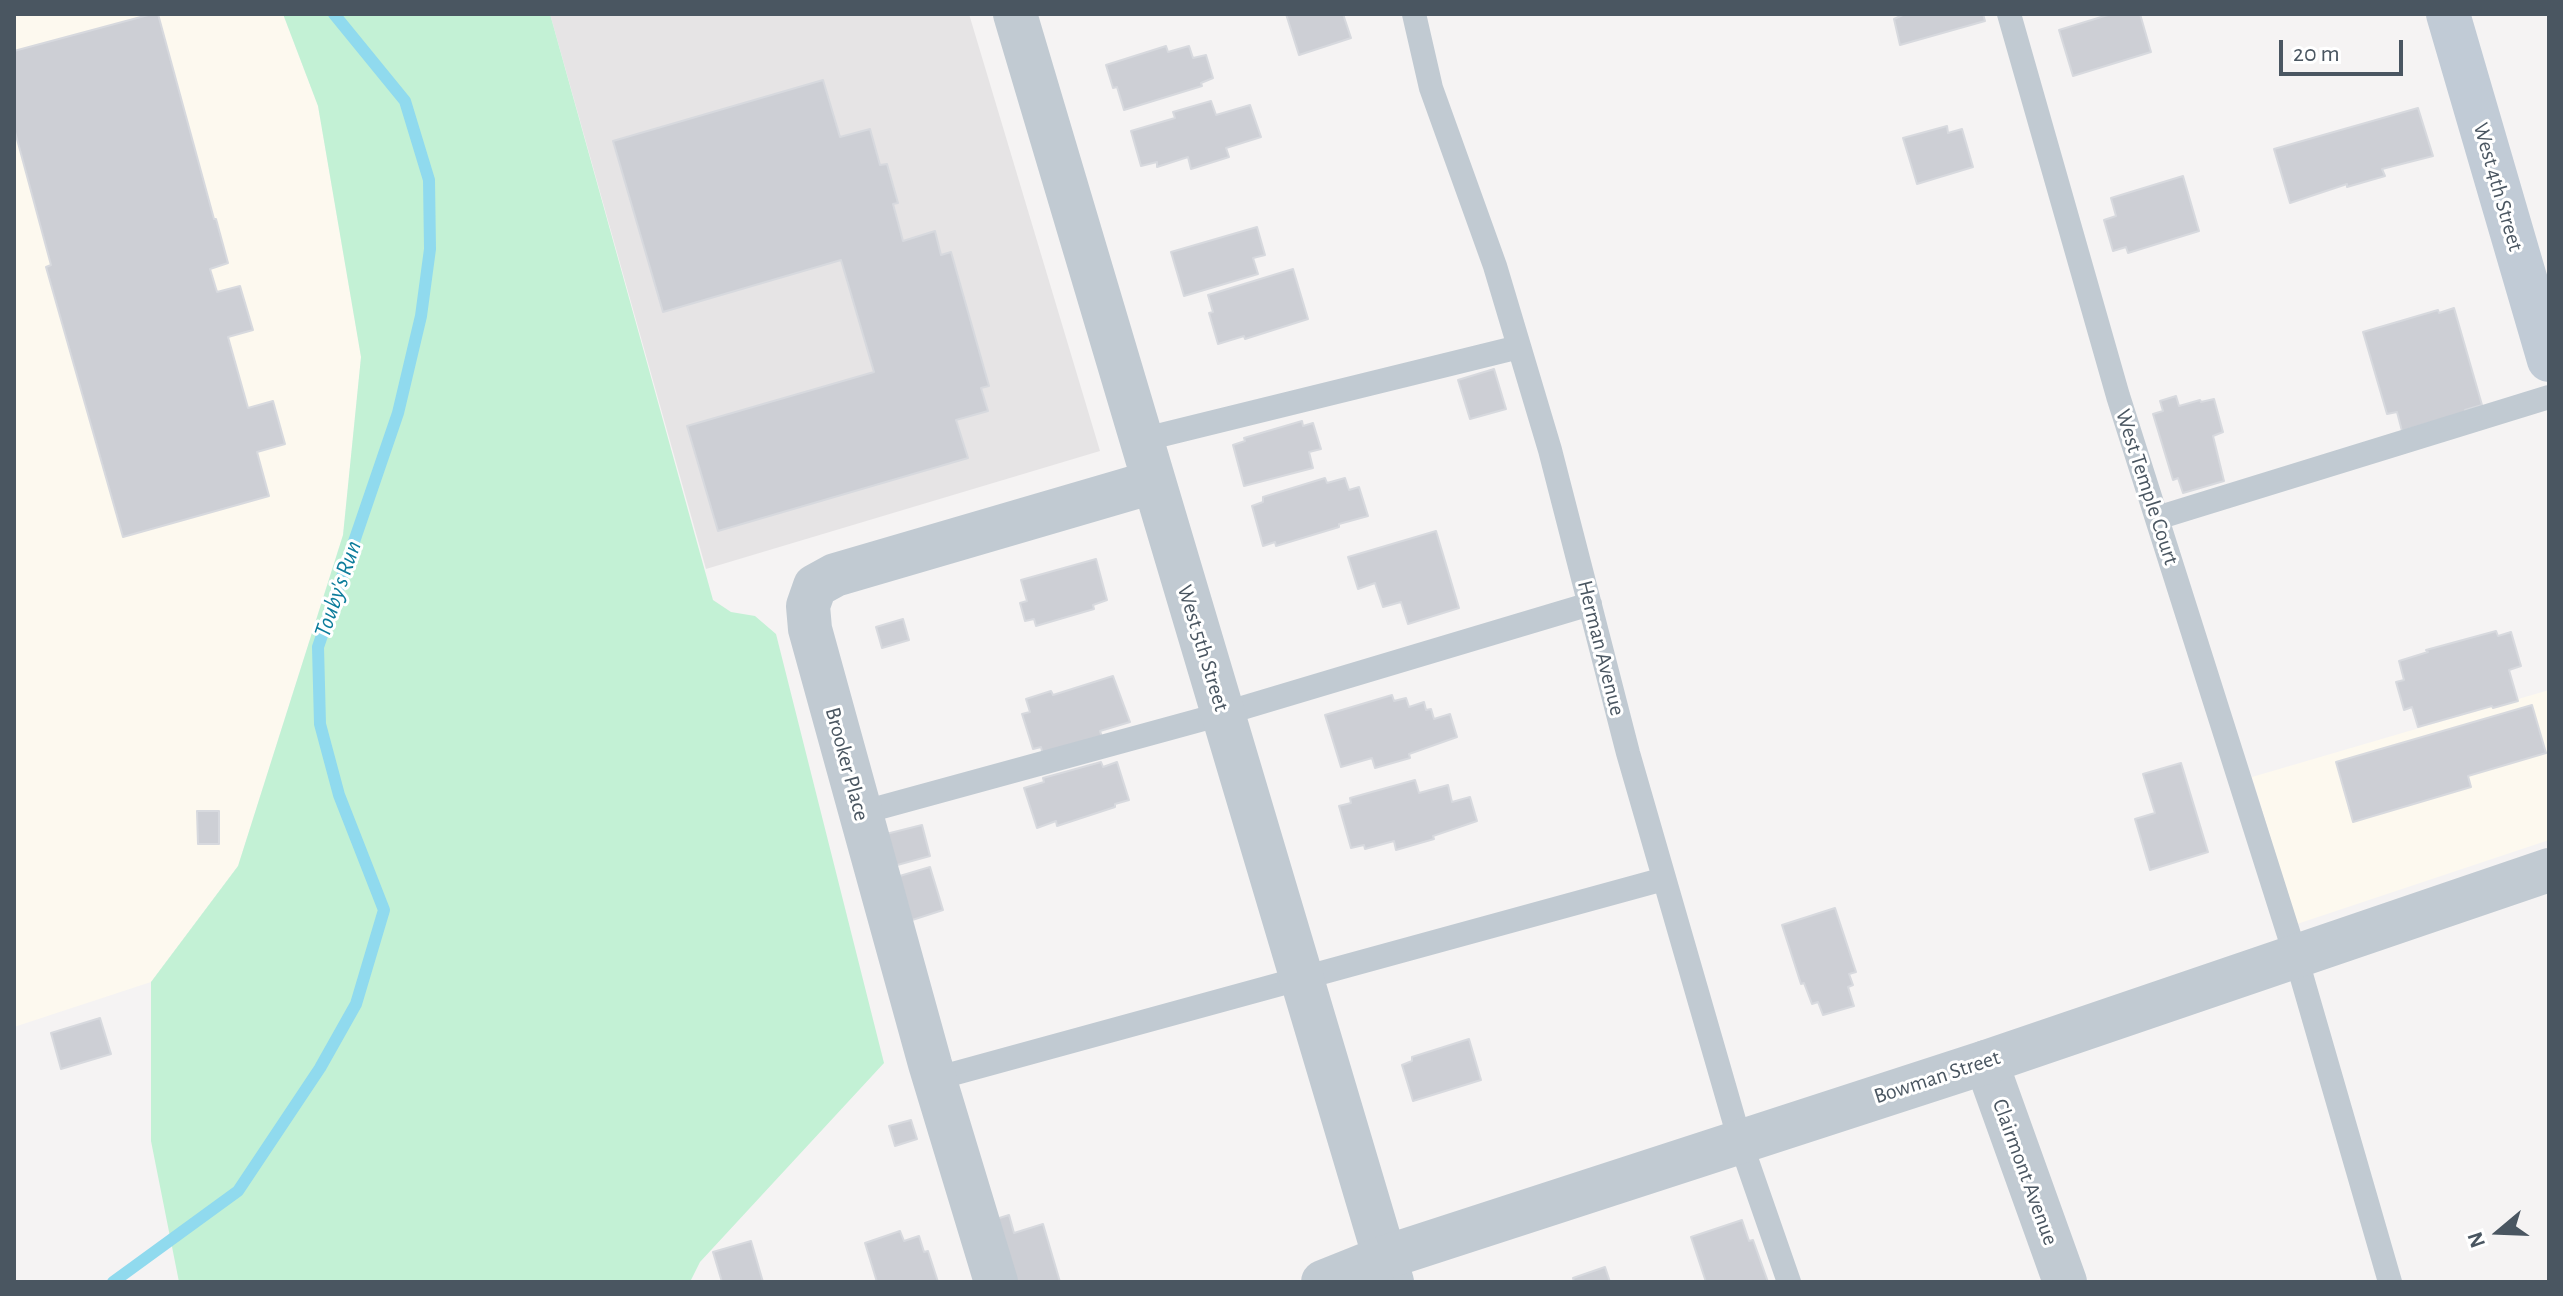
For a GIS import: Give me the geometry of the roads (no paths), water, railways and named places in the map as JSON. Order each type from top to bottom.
[{"type":"main road","name":"West 4th Street","points":[[2448,14],[2549,360]]},
{"type":"street","name":"West 5th Street","points":[[1015,14],[1388,1270]]},
{"type":"street","name":"Brooker Place","points":[[996,1282],[934,1079],[860,813],[810,629],[808,606],[815,586],[835,575],[1153,482]]},
{"type":"street","name":"Bowman Street","points":[[1323,1282],[1388,1270],[1740,1141],[1986,1062],[2549,870]]},
{"type":"street","name":"Clairmont Avenue","points":[[1986,1062],[2065,1282]]},
{"type":"lane","name":"Herman Avenue","points":[[1414,14],[1431,88],[1495,266],[1550,450],[1628,753],[1740,1141],[1789,1282]]},
{"type":"lane","name":"West Temple Court","points":[[2015,16],[2118,396],[2296,957],[2390,1282]]},
{"type":"lane","points":[[1141,440],[1519,347]]},
{"type":"lane","points":[[2157,518],[2549,397]]},
{"type":"lane","points":[[860,813],[1222,714],[1590,604]]},
{"type":"lane","points":[[934,1079],[1664,879]]},
{"type":"waterway","name":"Touby's Run","points":[[113,1282],[238,1191],[320,1068],[356,1004],[384,910],[339,795],[320,724],[318,647],[398,413],[421,316],[430,249],[429,180],[405,101],[334,14]]}]
